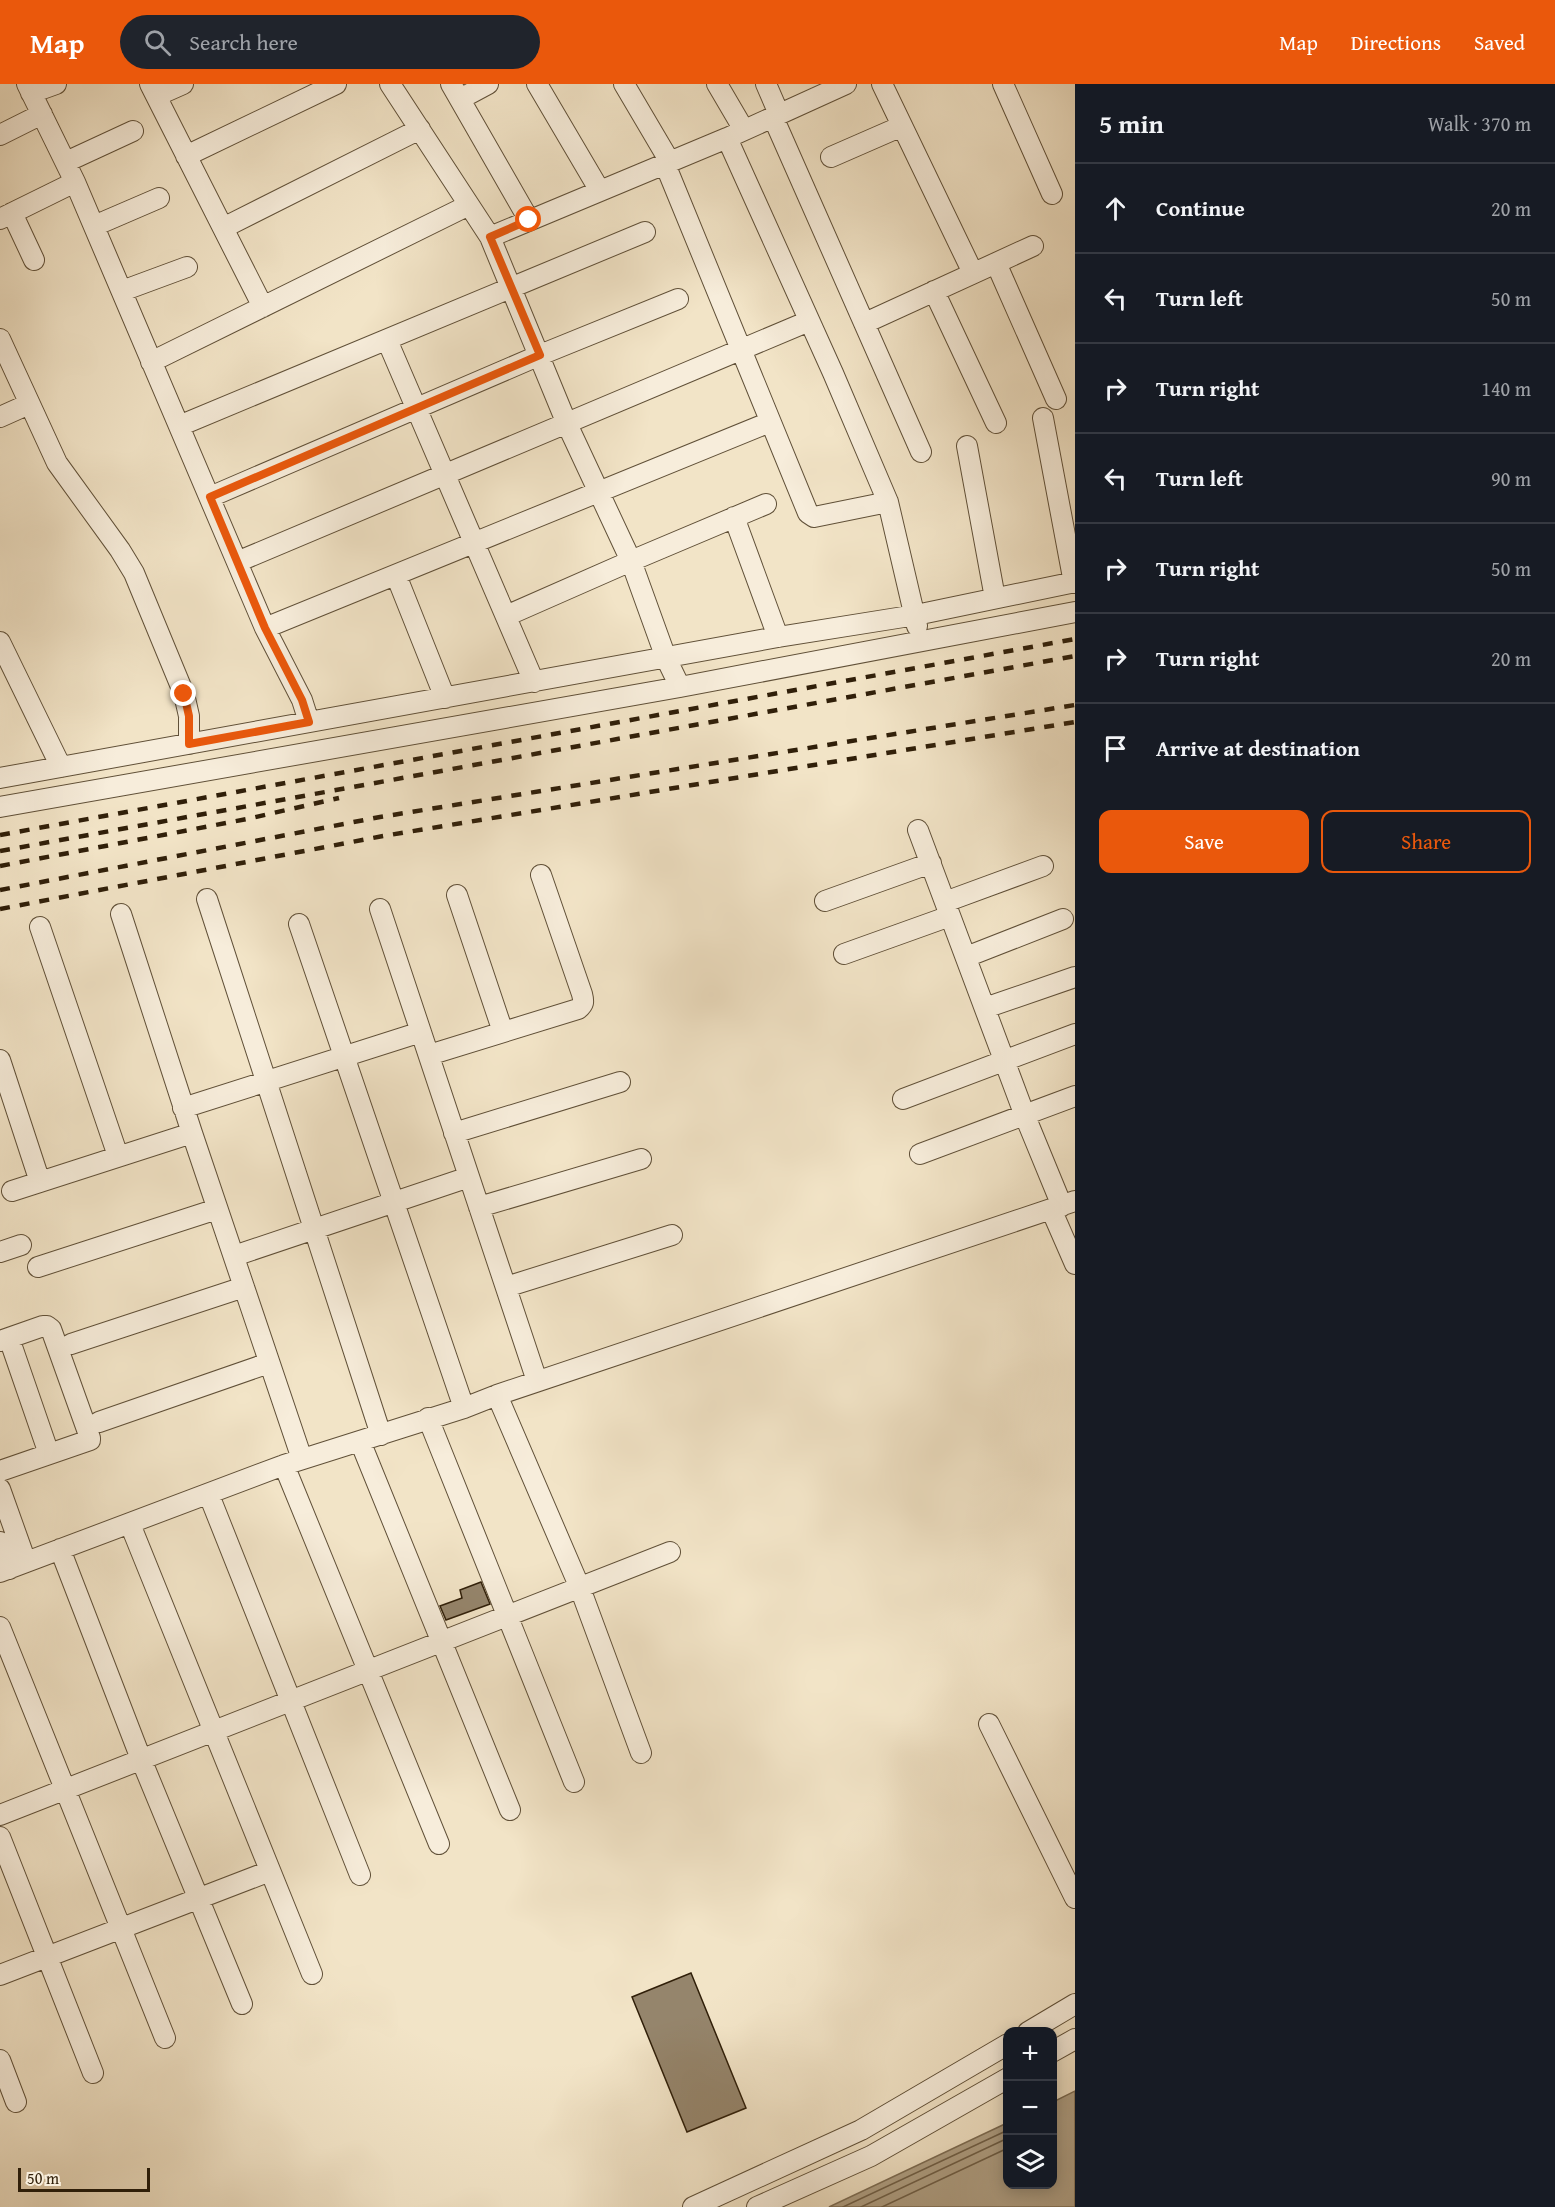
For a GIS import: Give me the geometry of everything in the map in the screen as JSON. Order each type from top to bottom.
[{"type":"street","points":[[56,84],[29,89],[75,182],[265,628],[302,700],[309,722]]},
{"type":"street","points":[[183,84],[153,90],[263,307]]},
{"type":"street","points":[[186,156],[336,84]]},
{"type":"street","points":[[390,84],[490,237],[567,424],[631,561],[666,658],[680,687]]},
{"type":"street","points":[[488,84],[456,92],[529,220]]},
{"type":"street","points":[[537,84],[600,191]]},
{"type":"street","points":[[624,84],[668,163],[808,513],[814,517],[888,502]]},
{"type":"street","points":[[717,84],[809,321],[888,502],[916,615],[918,642]]},
{"type":"street","points":[[766,84],[776,116],[921,452]]},
{"type":"street","points":[[490,237],[668,163],[846,84]]},
{"type":"street","points":[[882,84],[973,273]]},
{"type":"street","points":[[1003,84],[1052,194]]},
{"type":"street","points":[[0,135],[42,114]]},
{"type":"street","points":[[831,157],[902,126]]},
{"type":"street","points":[[223,228],[420,129]]},
{"type":"street","points":[[66,162],[133,130]]},
{"type":"street","points":[[33,260],[6,216],[75,182]]},
{"type":"street","points":[[94,226],[159,198]]},
{"type":"street","points":[[152,362],[469,205]]},
{"type":"street","points":[[179,426],[645,232]]},
{"type":"street","points":[[864,323],[1033,246]]},
{"type":"street","points":[[996,263],[1056,399]]},
{"type":"street","points":[[122,291],[187,267]]},
{"type":"street","points":[[934,291],[996,423]]},
{"type":"street","points":[[210,497],[540,355],[678,299]]},
{"type":"street","points":[[237,562],[809,321]]},
{"type":"street","points":[[0,339],[63,473],[120,550],[134,573],[184,694],[189,716],[189,744]]},
{"type":"street","points":[[387,340],[534,682]]},
{"type":"street","points":[[0,417],[29,404]]},
{"type":"street","points":[[1043,418],[1075,583],[916,615],[778,637],[6,777],[9,806],[680,687],[1075,612]]},
{"type":"street","points":[[265,628],[770,422]]},
{"type":"street","points":[[967,446],[995,598]]},
{"type":"street","points":[[506,616],[766,504]]},
{"type":"street","points":[[734,518],[778,637]]},
{"type":"street","points":[[396,575],[446,698]]},
{"type":"street","points":[[0,642],[61,767]]},
{"type":"street","points":[[918,830],[1025,1116],[1063,1205],[1075,1264]]},
{"type":"street","points":[[825,901],[930,863]]},
{"type":"street","points":[[844,954],[1043,866]]},
{"type":"street","points":[[429,1055],[583,1006],[584,1001],[541,875]]},
{"type":"street","points":[[458,895],[503,1032]]},
{"type":"street","points":[[207,899],[381,1435]]},
{"type":"street","points":[[380,909],[537,1381]]},
{"type":"street","points":[[121,914],[183,1108],[269,1363],[293,1462],[368,1671],[439,1844]]},
{"type":"street","points":[[966,957],[1064,919]]},
{"type":"street","points":[[299,924],[464,1407]]},
{"type":"street","points":[[40,927],[118,1156]]},
{"type":"street","points":[[985,1008],[1075,976]]},
{"type":"street","points":[[183,1108],[421,1032]]},
{"type":"street","points":[[903,1099],[1075,1034]]},
{"type":"street","points":[[0,1060],[40,1182]]},
{"type":"street","points":[[454,1133],[620,1082]]},
{"type":"street","points":[[920,1154],[1075,1096]]},
{"type":"street","points":[[12,1191],[192,1133]]},
{"type":"street","points":[[479,1207],[641,1160]]},
{"type":"street","points":[[234,1256],[469,1177]]},
{"type":"street","points":[[12,1568],[293,1462],[381,1435],[1063,1205]]},
{"type":"street","points":[[38,1267],[218,1209]]},
{"type":"street","points":[[506,1287],[672,1235]]},
{"type":"street","points":[[0,1252],[21,1245]]},
{"type":"street","points":[[71,1344],[244,1287]]},
{"type":"street","points":[[3,1336],[44,1313]]},
{"type":"street","points":[[2,1465],[49,1454],[90,1440],[51,1329],[42,1326],[3,1336]]},
{"type":"street","points":[[3,1336],[49,1454]]},
{"type":"street","points":[[99,1422],[269,1363]]},
{"type":"street","points":[[497,1395],[580,1588],[641,1753]]},
{"type":"street","points":[[428,1418],[574,1782]]},
{"type":"street","points":[[360,1441],[510,1810]]},
{"type":"street","points":[[0,1489],[12,1568]]},
{"type":"street","points":[[209,1495],[360,1875]]},
{"type":"street","points":[[130,1524],[312,1974]]},
{"type":"street","points":[[0,1542],[12,1568]]},
{"type":"street","points":[[60,1549],[141,1760],[242,2004]]},
{"type":"street","points":[[0,1815],[670,1552]]},
{"type":"street","points":[[0,1627],[165,2038]]},
{"type":"street","points":[[989,1724],[1075,1898]]},
{"type":"street","points":[[0,1837],[93,2073]]},
{"type":"street","points":[[0,1975],[270,1871]]},
{"type":"street","points":[[1035,2027],[1075,2004]]},
{"type":"street","points":[[1057,2049],[1075,2038]]},
{"type":"street","points":[[693,2207],[861,2130],[1003,2047]]},
{"type":"street","points":[[0,2060],[16,2102]]},
{"type":"street","points":[[757,2207],[870,2156],[1003,2081]]},
{"type":"water","points":[[1075,2091],[1075,2207],[829,2207],[1003,2125],[1003,2189],[1057,2189],[1057,2100]]},
{"type":"building","points":[[481,1582],[490,1604],[446,1620],[440,1606],[462,1598],[460,1590]]},
{"type":"building","points":[[691,1973],[746,2108],[687,2132],[632,1997]]},
{"type":"railway","points":[[0,835],[1075,639]]},
{"type":"railway","points":[[0,851],[1075,656]]},
{"type":"railway","points":[[0,890],[380,817],[1075,705]]},
{"type":"railway","points":[[0,909],[383,836],[1075,722]]},
{"type":"railway","points":[[0,866],[247,819],[339,798]]},
{"type":"route","points":[[184,694],[189,716],[189,744],[309,722],[302,700],[265,628],[210,497],[540,355],[490,237],[529,220]]}]
